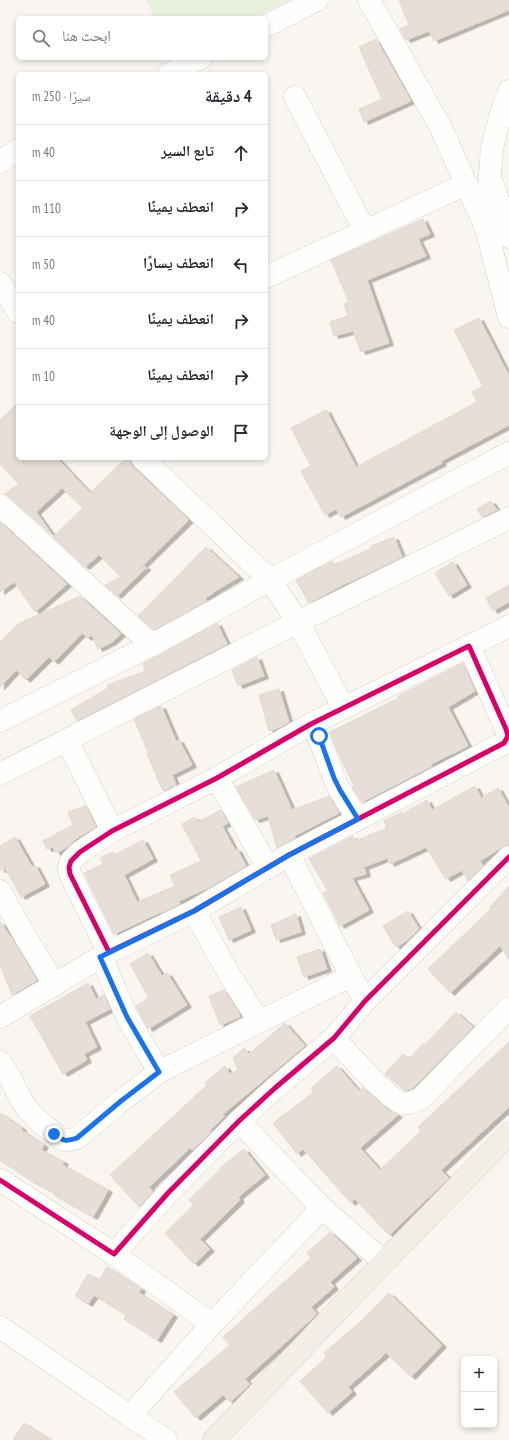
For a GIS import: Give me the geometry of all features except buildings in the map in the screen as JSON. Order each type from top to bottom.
[{"type":"main road","points":[[214,1440],[509,1134]]},
{"type":"street","points":[[268,25],[317,0]]},
{"type":"street","points":[[369,0],[441,128],[486,228],[509,317]]},
{"type":"street","points":[[173,72],[197,60]]},
{"type":"street","points":[[486,228],[492,148],[500,117],[509,92]]},
{"type":"street","points":[[295,97],[365,231]]},
{"type":"street","points":[[0,162],[16,151]]},
{"type":"street","points":[[490,176],[509,237]]},
{"type":"street","points":[[268,277],[466,184]]},
{"type":"street","points":[[0,283],[16,309]]},
{"type":"street","points":[[0,721],[152,645],[270,580],[509,453]]},
{"type":"street","points":[[144,460],[270,580],[298,622],[343,707]]},
{"type":"street","points":[[0,505],[152,645]]},
{"type":"street","points":[[0,774],[298,622],[509,518]]},
{"type":"street","points":[[159,1072],[127,1017],[105,954],[70,874],[69,867],[71,861],[80,852],[112,830],[217,778],[343,707],[509,626]]},
{"type":"street","points":[[0,1017],[105,954],[194,911],[289,855],[506,740],[508,736],[502,717],[468,646]]},
{"type":"street","points":[[311,724],[319,736],[340,790],[358,819]]},
{"type":"street","points":[[67,740],[112,830]]},
{"type":"street","points":[[217,778],[268,868]]},
{"type":"street","points":[[289,855],[365,1001]]},
{"type":"street","points":[[114,1254],[168,1193],[238,1121],[334,1038],[365,1001],[509,857]]},
{"type":"street","points":[[0,891],[24,936],[54,984]]},
{"type":"street","points":[[194,911],[230,976],[260,1021]]},
{"type":"street","points":[[0,1062],[23,1103],[30,1112],[40,1123],[62,1140],[70,1141],[77,1138],[121,1101],[159,1072],[351,976]]},
{"type":"street","points":[[334,1038],[389,1095],[401,1103],[410,1103],[420,1099],[509,1008]]},
{"type":"street","points":[[238,1121],[322,1208],[384,1262]]},
{"type":"street","points":[[0,1180],[114,1254],[212,1324]]},
{"type":"street","points":[[130,1416],[212,1324],[322,1208]]},
{"type":"street","points":[[0,1328],[166,1440]]},
{"type":"green space","points":[[146,0],[290,0],[257,16],[154,16]]},
{"type":"cycle path","points":[[469,646],[506,729],[508,736],[504,743],[289,855],[194,911],[109,952],[70,874],[69,867],[71,861],[80,852],[112,831],[217,778],[311,724],[469,646]]},
{"type":"cycle path","points":[[0,1180],[114,1254],[168,1193],[239,1121],[334,1038],[365,1001],[509,857]]},
{"type":"route","points":[[54,1134],[62,1140],[70,1141],[77,1138],[121,1101],[159,1072],[127,1017],[100,957],[194,911],[289,855],[358,819],[334,778],[319,736]]}]
